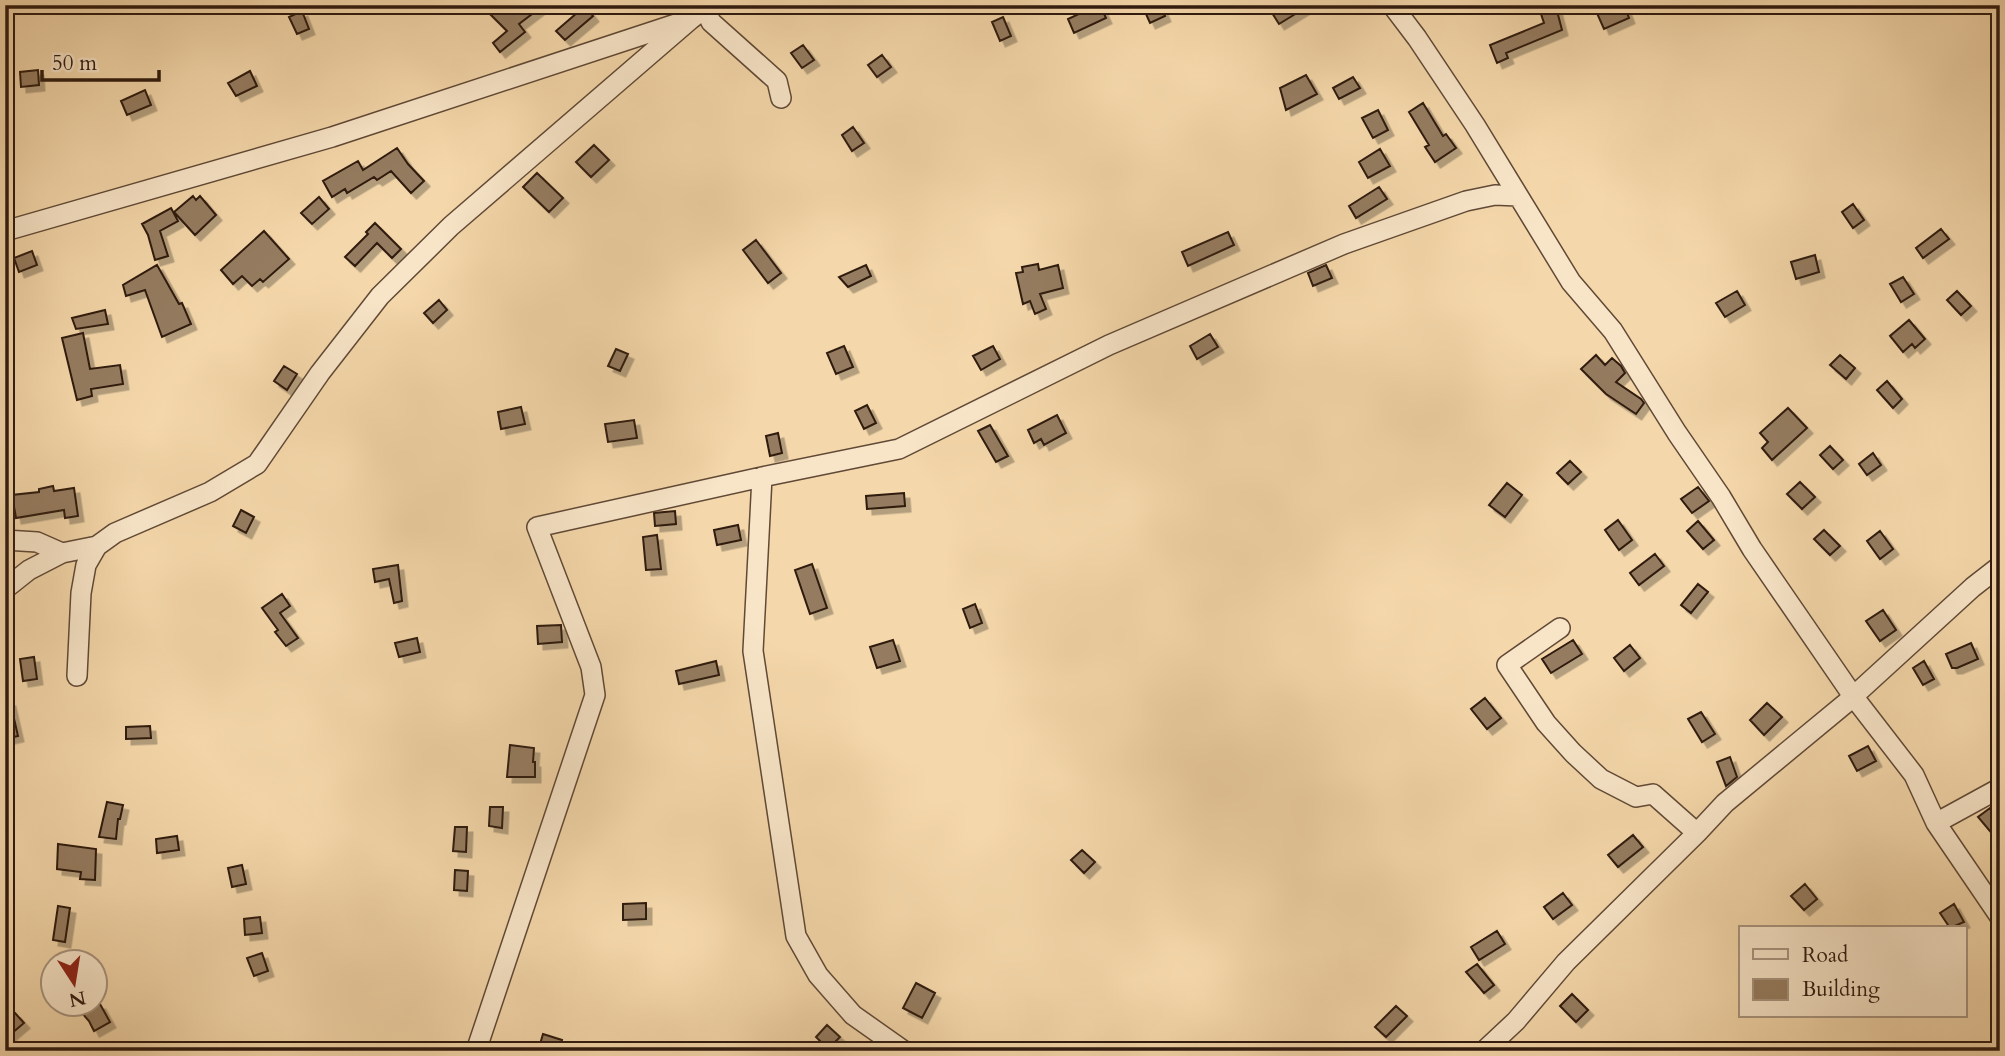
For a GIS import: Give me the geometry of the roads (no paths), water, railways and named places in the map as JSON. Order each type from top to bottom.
[{"type":"street","points":[[1392,5],[1475,125],[1571,282],[1613,331],[1752,549],[1853,696],[1914,775],[1936,823],[2000,917]]},
{"type":"street","points":[[702,11],[777,81],[781,98]]},
{"type":"street","points":[[5,231],[332,137],[702,11]]},
{"type":"street","points":[[77,676],[81,593],[86,565],[97,546],[115,533],[210,492],[257,464],[320,373],[380,296],[452,226],[702,11]]},
{"type":"street","points":[[476,1051],[595,695],[591,667],[537,527],[899,449],[1109,345],[1344,244],[1466,201],[1495,195],[1518,196]]},
{"type":"street","points":[[762,477],[753,651],[796,936],[818,975],[853,1014],[904,1051]]},
{"type":"street","points":[[5,540],[37,542],[62,553]]},
{"type":"street","points":[[5,589],[29,570],[62,553],[97,546]]},
{"type":"street","points":[[1484,1051],[1516,1021],[1566,962],[1725,803],[1786,754],[2000,566]]},
{"type":"street","points":[[1560,628],[1507,666],[1546,723],[1601,779],[1636,797],[1653,794],[1697,833]]},
{"type":"street","points":[[1936,823],[2000,788]]}]
